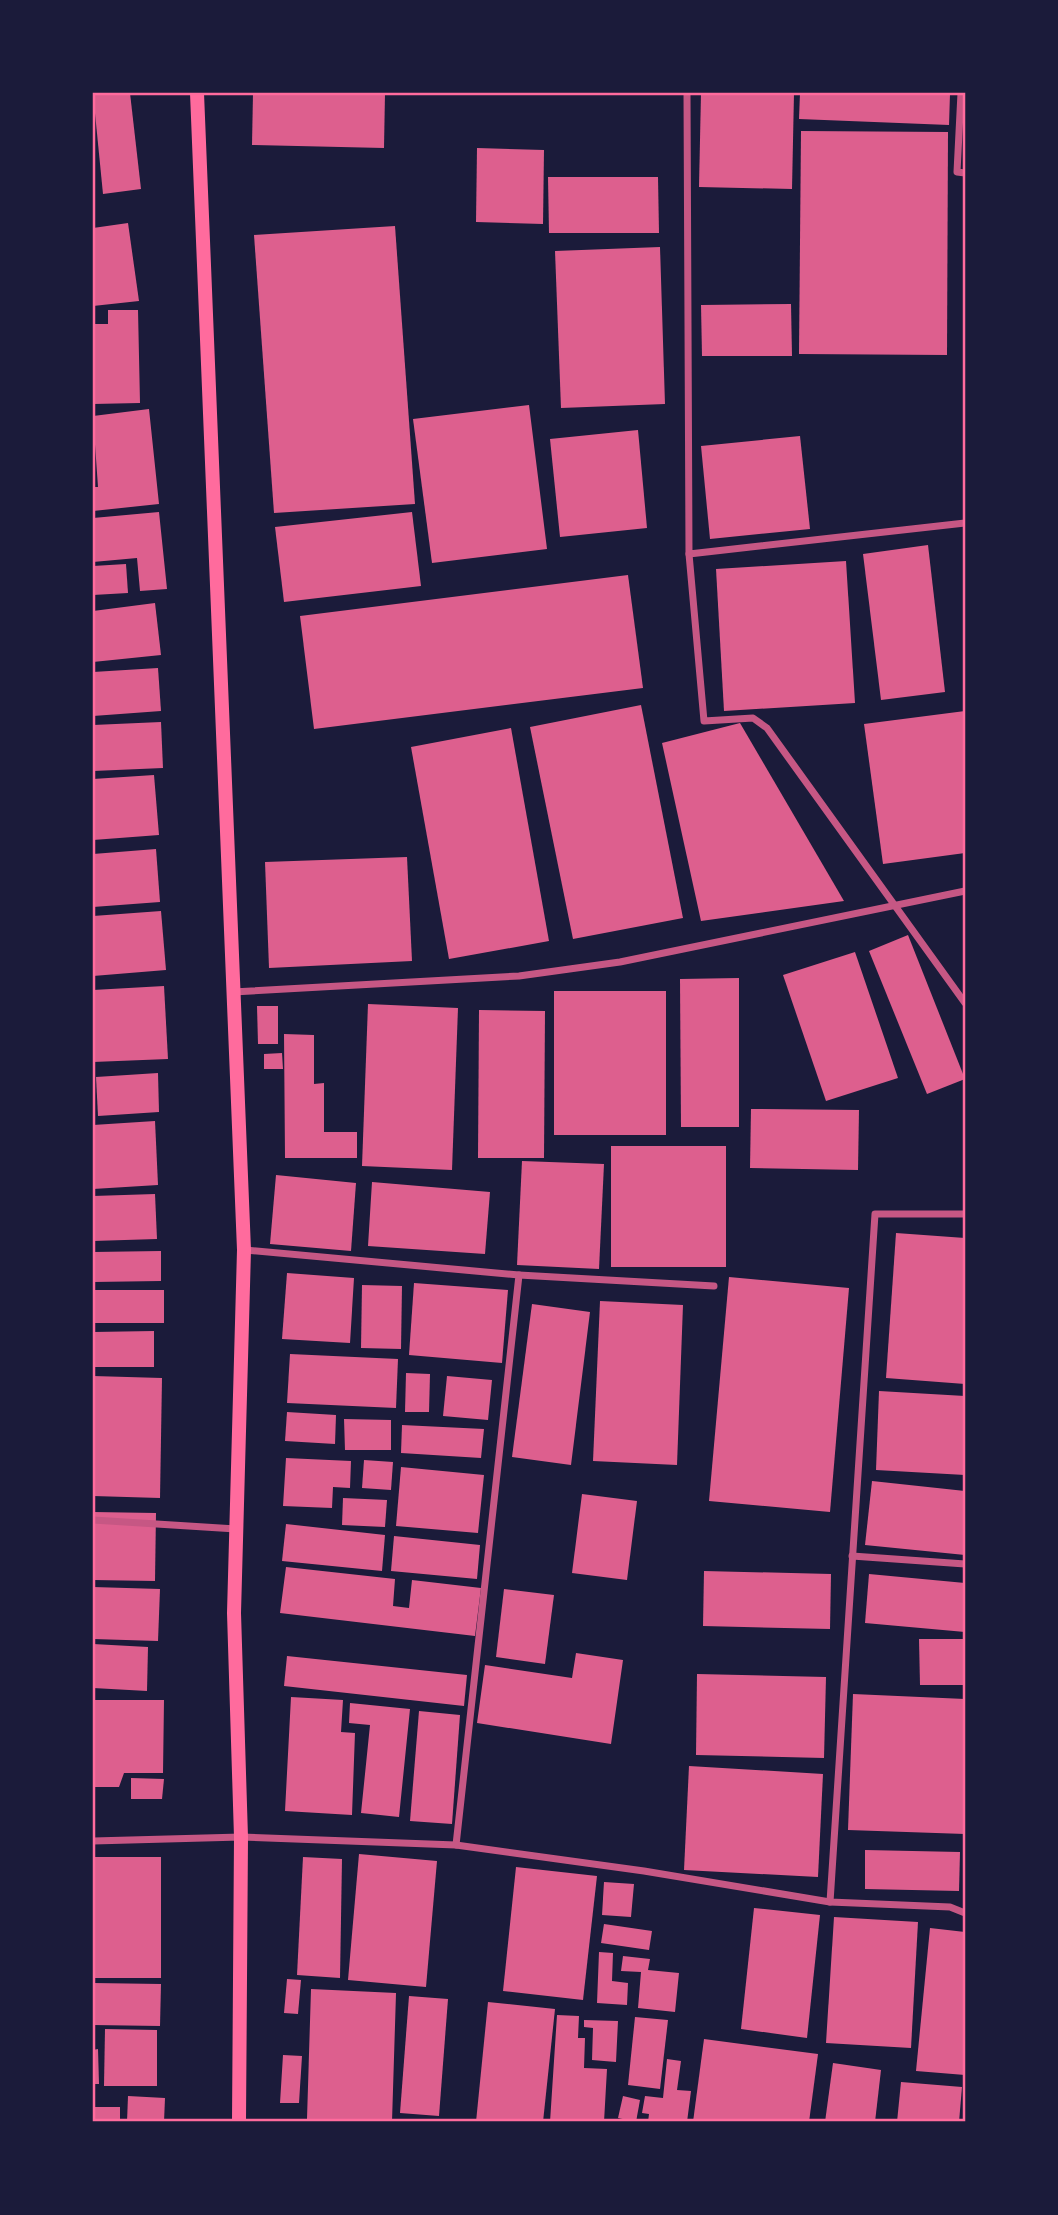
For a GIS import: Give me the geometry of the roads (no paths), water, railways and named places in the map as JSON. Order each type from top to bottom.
[{"type":"main road","points":[[197,93],[244,1250],[234,1613],[242,1838],[239,2122]]},
{"type":"street","points":[[687,93],[689,554],[705,722],[753,719],[767,728],[965,1003]]},
{"type":"street","points":[[961,93],[957,172],[965,173]]},
{"type":"street","points":[[689,554],[965,523]]},
{"type":"street","points":[[232,992],[519,976],[621,961],[965,891]]},
{"type":"street","points":[[830,1902],[875,1214],[965,1214]]},
{"type":"street","points":[[244,1250],[519,1275],[714,1286]]},
{"type":"street","points":[[456,1846],[519,1275]]},
{"type":"street","points":[[93,1520],[236,1529]]},
{"type":"street","points":[[852,1556],[965,1564]]},
{"type":"street","points":[[93,1840],[242,1838],[456,1846],[644,1871],[830,1902],[950,1907],[965,1913]]}]
